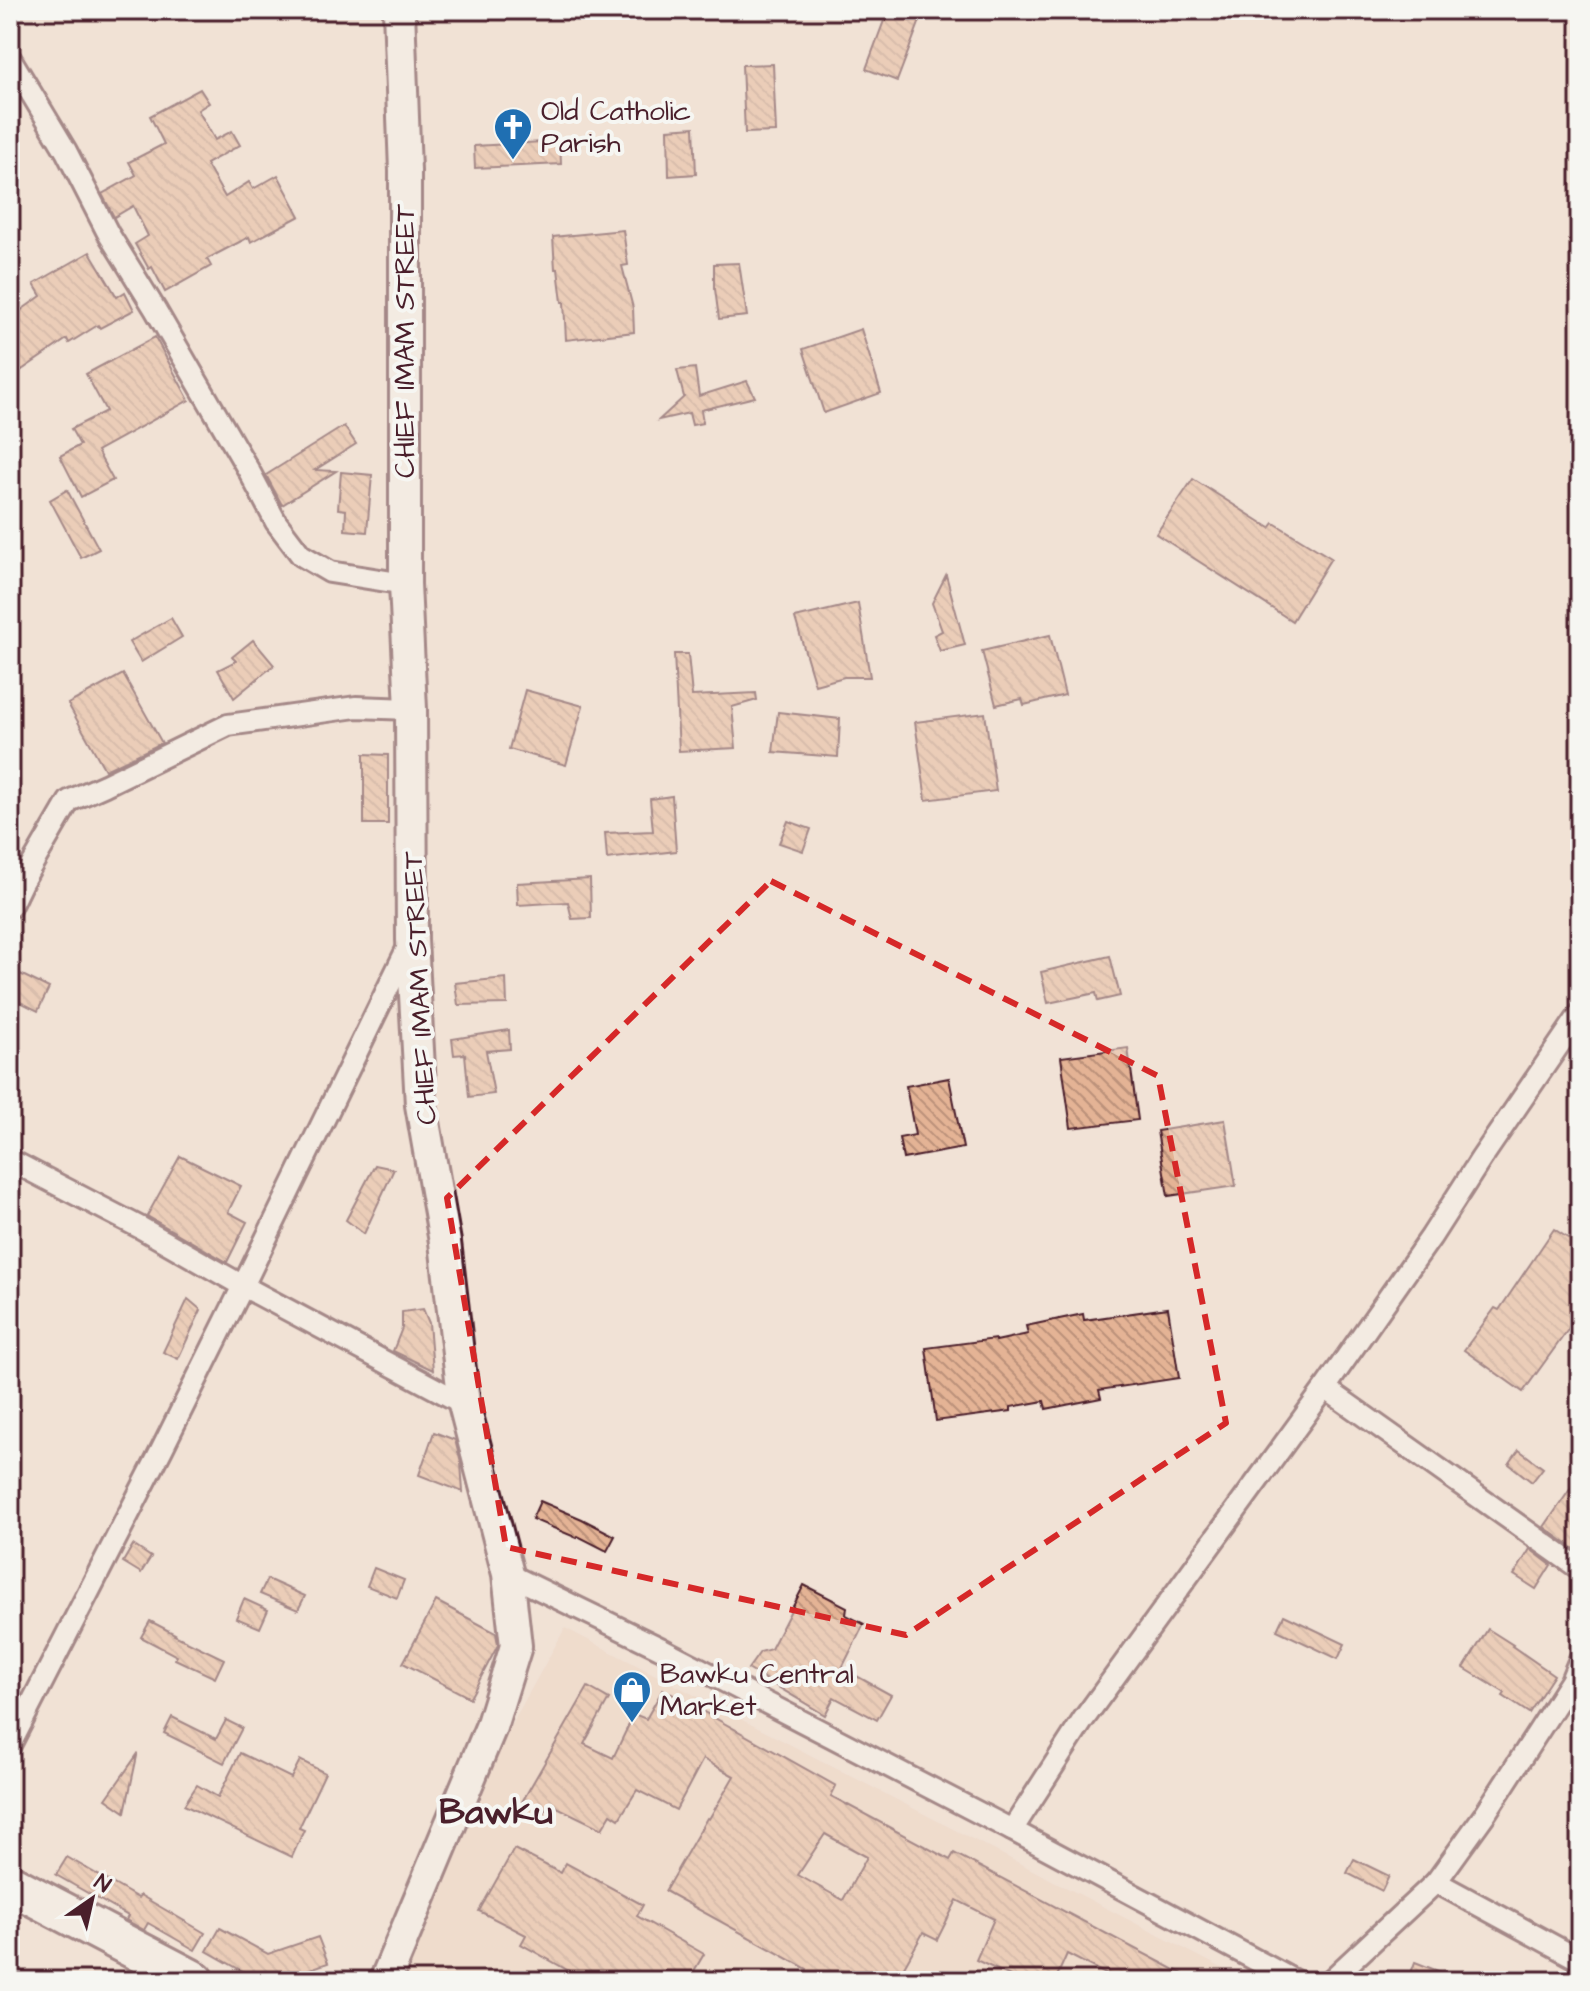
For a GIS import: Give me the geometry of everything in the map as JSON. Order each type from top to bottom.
[{"type":"highway","points":[[10,1884],[195,1981]]},
{"type":"street","name":"CHIEF IMAM STREET","points":[[385,1981],[491,1727],[516,1646],[508,1574],[464,1404],[445,1242],[421,1105],[412,940],[411,709],[405,584],[405,171],[399,10]]},
{"type":"street","points":[[10,58],[276,522],[301,555],[330,572],[405,584]]},
{"type":"street","points":[[10,907],[69,801],[228,725],[356,707],[411,709]]},
{"type":"street","points":[[10,1745],[162,1449],[412,940]]},
{"type":"street","points":[[1012,1830],[1083,1720],[1431,1237],[1580,1014]]},
{"type":"street","points":[[10,1160],[464,1404]]},
{"type":"street","points":[[1325,1388],[1580,1569]]},
{"type":"street","points":[[508,1574],[660,1648],[1012,1830],[1295,1981]]},
{"type":"street","points":[[1330,1981],[1436,1882],[1485,1814],[1571,1681],[1580,1659]]},
{"type":"street","points":[[1436,1882],[1580,1960]]},
{"type":"highlighted area","points":[[771,881],[1158,1076],[1226,1423],[906,1635],[506,1547],[447,1198]]},
{"type":"shaded area","name":"Bawku Central Market","points":[[565,1628],[1247,1981],[398,1981],[458,1821]]},
{"type":"building","points":[[888,10],[924,10],[897,81],[866,69]]},
{"type":"building","points":[[773,64],[776,132],[745,133],[742,65]]},
{"type":"building","points":[[200,89],[209,103],[198,110],[215,140],[232,131],[240,145],[206,164],[225,197],[249,182],[253,189],[278,175],[300,216],[251,242],[249,237],[207,259],[211,266],[165,292],[135,244],[148,236],[133,206],[114,217],[102,194],[136,175],[129,162],[164,144],[150,116]]},
{"type":"building","points":[[694,127],[696,174],[669,176],[668,129]]},
{"type":"building","points":[[560,141],[561,164],[475,168],[474,146]]},
{"type":"building","points":[[623,230],[628,265],[622,266],[633,308],[634,332],[566,340],[564,302],[558,269],[555,269],[553,237]]},
{"type":"building","points":[[90,252],[117,297],[125,292],[134,310],[100,328],[98,325],[69,343],[67,339],[10,378],[10,318],[41,296],[34,284]]},
{"type":"building","points":[[739,263],[747,316],[719,319],[714,264]]},
{"type":"building","points":[[861,329],[881,393],[824,413],[803,349]]},
{"type":"building","points":[[155,337],[189,400],[97,451],[113,480],[81,497],[60,456],[80,445],[71,429],[106,411],[86,374]]},
{"type":"building","points":[[695,368],[699,396],[747,381],[755,397],[701,410],[703,423],[692,425],[689,413],[659,420],[684,397],[677,370]]},
{"type":"building","points":[[344,426],[356,444],[315,470],[336,471],[282,505],[266,475]]},
{"type":"building","points":[[341,472],[372,475],[367,532],[345,530],[346,510],[338,509]]},
{"type":"building","points":[[1193,479],[1270,528],[1274,523],[1331,558],[1292,621],[1156,534]]},
{"type":"building","points":[[67,490],[99,549],[81,558],[50,500]]},
{"type":"building","points":[[946,575],[965,645],[940,651],[934,635],[942,631],[932,603]]},
{"type":"building","points":[[858,603],[870,677],[844,677],[815,685],[795,618]]},
{"type":"building","points":[[171,618],[182,637],[141,662],[129,642]]},
{"type":"building","points":[[1050,635],[1065,695],[1024,705],[1022,699],[996,705],[982,651]]},
{"type":"building","points":[[253,640],[274,665],[234,698],[218,670],[236,661],[232,657]]},
{"type":"building","points":[[674,654],[688,654],[692,696],[756,693],[757,700],[732,707],[736,748],[679,751]]},
{"type":"building","points":[[123,674],[162,743],[105,770],[68,704]]},
{"type":"building","points":[[525,690],[583,706],[566,765],[509,749]]},
{"type":"building","points":[[778,712],[840,719],[838,757],[773,752]]},
{"type":"building","points":[[985,713],[996,791],[926,800],[915,722]]},
{"type":"building","points":[[364,754],[388,755],[388,824],[364,824]]},
{"type":"building","points":[[672,796],[676,851],[607,859],[605,833],[653,831],[650,799]]},
{"type":"building","points":[[788,821],[811,829],[803,851],[779,843]]},
{"type":"building","points":[[590,879],[591,918],[572,919],[568,902],[518,905],[517,883]]},
{"type":"building","points":[[1110,956],[1120,996],[1098,1001],[1096,993],[1048,1003],[1041,972]]},
{"type":"building","points":[[10,969],[49,988],[38,1011],[10,997]]},
{"type":"building","points":[[506,978],[507,1004],[458,1005],[455,983]]},
{"type":"building","points":[[509,1030],[510,1049],[486,1051],[494,1094],[469,1097],[465,1054],[454,1055],[452,1039]]},
{"type":"building","points":[[1128,1048],[1138,1120],[1071,1128],[1061,1057]]},
{"type":"building","points":[[949,1078],[963,1148],[903,1159],[899,1138],[915,1135],[906,1086]]},
{"type":"building","points":[[1225,1120],[1236,1186],[1168,1196],[1157,1131]]},
{"type":"building","points":[[180,1156],[241,1186],[228,1212],[247,1222],[227,1262],[147,1216]]},
{"type":"building","points":[[375,1165],[394,1169],[364,1234],[346,1220]]},
{"type":"building","points":[[1554,1229],[1580,1246],[1580,1313],[1523,1392],[1464,1350],[1495,1308],[1499,1310]]},
{"type":"building","points":[[188,1299],[201,1310],[178,1359],[163,1352]]},
{"type":"building","points":[[1168,1308],[1179,1378],[1099,1390],[1101,1398],[1046,1409],[1044,1401],[1011,1407],[1011,1411],[936,1421],[926,1348],[996,1341],[1028,1334],[1026,1326],[1083,1314],[1084,1320]]},
{"type":"building","points":[[423,1309],[429,1323],[433,1370],[393,1351],[402,1328],[402,1312]]},
{"type":"building","points":[[434,1432],[455,1440],[461,1463],[463,1492],[419,1475]]},
{"type":"building","points":[[1519,1450],[1543,1468],[1532,1482],[1509,1464]]},
{"type":"building","points":[[1580,1475],[1580,1553],[1544,1527]]},
{"type":"building","points":[[540,1501],[615,1536],[607,1551],[578,1536],[532,1519]]},
{"type":"building","points":[[133,1545],[151,1557],[141,1573],[123,1562]]},
{"type":"building","points":[[1530,1549],[1551,1565],[1536,1589],[1514,1575]]},
{"type":"building","points":[[374,1568],[404,1580],[397,1598],[367,1586]]},
{"type":"building","points":[[267,1579],[305,1596],[298,1610],[260,1594]]},
{"type":"building","points":[[804,1585],[847,1607],[846,1615],[864,1624],[842,1668],[891,1695],[877,1720],[834,1697],[825,1715],[748,1669],[760,1652],[771,1649]]},
{"type":"building","points":[[244,1599],[268,1610],[260,1628],[236,1618]]},
{"type":"building","points":[[436,1601],[496,1633],[498,1645],[470,1698],[403,1663]]},
{"type":"building","points":[[1284,1615],[1345,1644],[1338,1659],[1277,1630]]},
{"type":"building","points":[[150,1621],[224,1659],[215,1678],[175,1659],[177,1656],[141,1637]]},
{"type":"building","points":[[1488,1629],[1554,1675],[1529,1713],[1503,1696],[1505,1693],[1464,1668]]},
{"type":"building","points":[[588,1687],[609,1699],[584,1744],[613,1758],[634,1714],[646,1719],[663,1689],[836,1786],[831,1796],[950,1860],[954,1853],[1196,1981],[1119,1981],[1067,1954],[1055,1981],[1021,1981],[976,1960],[994,1919],[957,1900],[937,1940],[923,1933],[896,1981],[801,1981],[807,1969],[665,1891],[734,1776],[703,1759],[676,1810],[637,1790],[619,1819],[611,1814],[602,1829],[549,1803],[539,1821],[518,1809]],"holes":[[[825,1834],[867,1857],[843,1900],[798,1875]]]},
{"type":"building","points":[[172,1717],[216,1739],[226,1720],[242,1728],[224,1763],[164,1733]]},
{"type":"building","points":[[240,1753],[291,1778],[300,1760],[325,1773],[299,1828],[304,1830],[292,1857],[184,1805],[197,1785],[218,1797]]},
{"type":"building","points":[[137,1756],[125,1812],[106,1799]]},
{"type":"building","points":[[514,1849],[561,1873],[566,1863],[643,1905],[637,1916],[704,1954],[688,1981],[587,1981],[521,1944],[526,1935],[479,1911]]},
{"type":"building","points":[[67,1857],[205,1933],[195,1950],[148,1923],[144,1930],[126,1920],[128,1916],[56,1875]]},
{"type":"building","points":[[1354,1859],[1389,1876],[1382,1891],[1347,1873]]},
{"type":"building","points":[[220,1928],[268,1954],[318,1937],[328,1963],[275,1981],[260,1981],[207,1951]]},
{"type":"building","points":[[1415,1962],[1461,1980],[1461,1981],[1408,1981]]},
{"type":"place","name":"Old Catholic Parish","points":[[513,161]]},
{"type":"place","name":"Bawku Central Market","points":[[632,1724]]},
{"type":"district","name":"Bawku","points":[[496,1812]]}]
